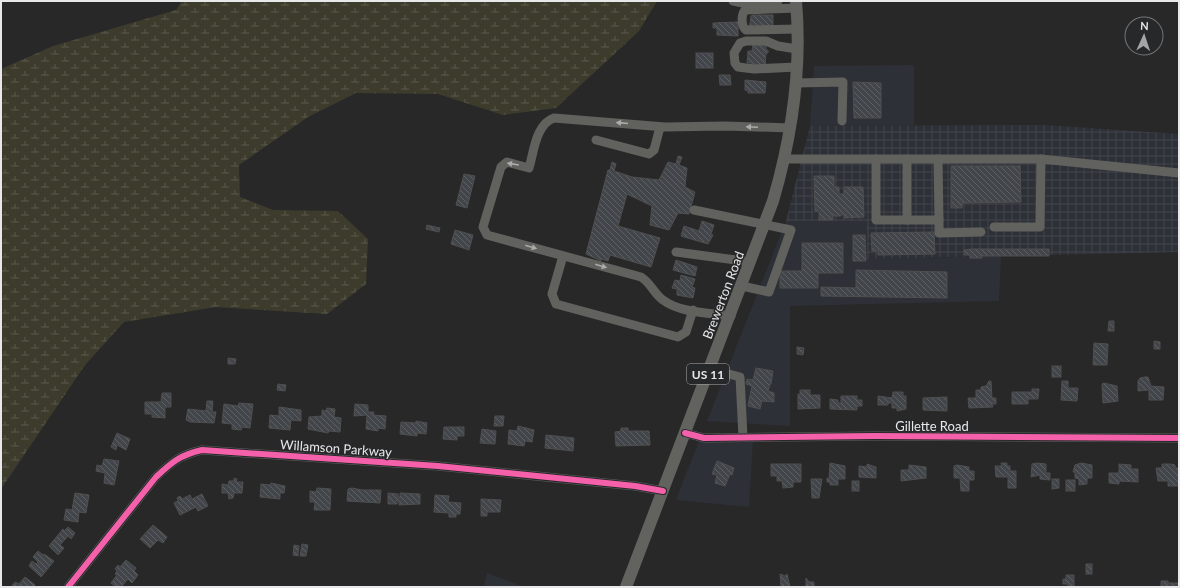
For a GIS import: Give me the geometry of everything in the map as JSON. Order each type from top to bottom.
[{"type":"main road","name":"Brewerton Road","points":[[626,587],[731,316],[765,224],[786,159],[797,83],[798,29],[796,5]]},
{"type":"street","points":[[733,1],[753,4],[778,1]]},
{"type":"street","points":[[796,5],[745,10],[743,12],[743,25],[746,30],[798,29]]},
{"type":"street","points":[[797,49],[778,46],[766,41],[746,41],[740,43],[734,53],[735,63],[744,68],[797,67]]},
{"type":"street","points":[[797,83],[843,82],[842,121]]},
{"type":"street","points":[[731,316],[671,305],[662,300],[642,277],[487,235],[484,227],[501,166],[507,162],[530,168],[541,127],[547,120],[554,118],[660,127],[725,126],[790,128]]},
{"type":"street","points":[[596,140],[649,154],[654,150],[660,127]]},
{"type":"street","points":[[786,159],[1041,159],[1179,173]]},
{"type":"street","points":[[876,159],[876,220],[939,220]]},
{"type":"street","points":[[906,159],[908,220]]},
{"type":"street","points":[[938,159],[939,233],[981,232]]},
{"type":"street","points":[[994,227],[1040,227],[1041,159]]},
{"type":"street","points":[[694,210],[791,230],[769,292],[742,286]]},
{"type":"street","points":[[676,252],[751,262]]},
{"type":"street","points":[[563,256],[552,294],[556,304],[678,337],[686,332],[693,310]]},
{"type":"street","points":[[710,369],[740,377],[743,437]]},
{"type":"street","name":"Gillette Road","points":[[685,433],[704,438],[1179,438]]},
{"type":"street","name":"Willamson Parkway","points":[[68,587],[156,477],[173,461],[185,454],[202,450],[438,466],[635,486],[663,491]]},
{"type":"shaded area","points":[[914,65],[914,125],[810,126],[814,66]]},
{"type":"shaded area","points":[[1044,125],[1179,134],[1179,252],[867,259],[867,221],[786,221],[810,126]]},
{"type":"shaded area","points":[[786,221],[867,221],[867,259],[1001,256],[999,301],[790,306],[790,426],[707,421]]},
{"type":"shaded area","points":[[753,440],[749,507],[676,500],[699,441]]},
{"type":"shaded area","points":[[487,573],[524,587],[484,587]]},
{"type":"green space","points":[[182,1],[657,1],[639,31],[556,108],[503,115],[438,94],[356,93],[308,117],[239,165],[240,197],[273,210],[338,211],[368,239],[366,284],[327,314],[216,307],[124,322],[85,365],[1,489],[1,69],[53,46],[176,10]]},
{"type":"building","points":[[773,15],[773,26],[749,30],[751,16]]},
{"type":"building","points":[[738,22],[738,36],[717,35],[717,28],[713,28],[713,23]]},
{"type":"building","points":[[753,44],[766,44],[766,50],[768,50],[768,53],[766,53],[765,67],[752,67],[752,63],[747,63],[748,51],[752,51]]},
{"type":"building","points":[[696,53],[713,53],[713,68],[696,68]]},
{"type":"building","points":[[719,75],[730,75],[731,85],[720,85]]},
{"type":"building","points":[[745,80],[766,82],[765,93],[748,93],[748,91],[745,90]]},
{"type":"building","points":[[853,82],[881,83],[881,118],[854,118]]},
{"type":"building","points":[[678,156],[682,157],[679,165],[687,168],[685,187],[695,192],[689,214],[678,213],[669,230],[650,225],[652,206],[627,194],[618,226],[660,238],[651,267],[610,255],[608,261],[601,259],[601,261],[586,254],[608,170],[610,170],[612,162],[616,164],[614,171],[632,177],[659,180],[668,162],[676,164]]},
{"type":"building","points":[[951,166],[1020,166],[1021,202],[962,203],[962,208],[951,208]]},
{"type":"building","points":[[464,174],[475,176],[467,208],[456,205]]},
{"type":"building","points":[[814,176],[834,176],[834,187],[839,187],[839,194],[844,194],[844,187],[863,187],[864,217],[844,218],[844,214],[841,216],[833,216],[833,220],[819,220],[819,211],[815,211]]},
{"type":"building","points":[[702,221],[714,225],[711,234],[713,235],[708,244],[681,236],[684,226],[699,231]]},
{"type":"building","points":[[427,225],[440,228],[439,232],[426,229]]},
{"type":"building","points":[[455,230],[473,235],[469,250],[451,244]]},
{"type":"building","points":[[934,232],[935,254],[878,255],[878,251],[872,251],[871,233]]},
{"type":"building","points":[[853,235],[865,235],[866,261],[853,261]]},
{"type":"building","points":[[802,243],[843,243],[843,273],[818,273],[818,288],[780,288],[780,271],[802,271]]},
{"type":"building","points":[[1049,249],[1049,256],[982,256],[982,258],[970,258],[970,255],[964,255],[964,250]]},
{"type":"building","points":[[676,260],[697,267],[695,276],[673,270]]},
{"type":"building","points":[[856,270],[947,272],[947,298],[821,296],[821,287],[856,288]]},
{"type":"building","points":[[681,275],[695,279],[692,287],[695,288],[693,298],[677,295],[677,289],[672,288],[675,280],[680,281]]},
{"type":"building","points":[[1109,321],[1114,321],[1114,331],[1108,331]]},
{"type":"building","points":[[1154,341],[1160,342],[1160,349],[1154,349]]},
{"type":"building","points":[[1094,343],[1108,344],[1107,365],[1093,365]]},
{"type":"building","points":[[797,347],[804,348],[803,355],[797,354]]},
{"type":"building","points":[[228,358],[236,359],[235,364],[228,364]]},
{"type":"building","points":[[1052,366],[1061,366],[1061,377],[1052,377]]},
{"type":"building","points":[[756,368],[773,371],[771,384],[768,391],[774,393],[774,402],[762,401],[760,409],[748,406],[752,386],[746,384],[747,379],[753,380]]},
{"type":"building","points":[[1148,377],[1151,386],[1164,387],[1163,400],[1149,400],[1149,390],[1138,391],[1138,381],[1140,378]]},
{"type":"building","points":[[989,381],[991,381],[992,398],[996,398],[996,404],[992,404],[993,407],[969,408],[968,398],[976,398],[976,390],[981,390],[981,387],[986,386]]},
{"type":"building","points":[[1062,381],[1068,381],[1068,388],[1078,388],[1077,401],[1061,400]]},
{"type":"building","points":[[1104,383],[1117,386],[1118,401],[1103,403],[1102,384]]},
{"type":"building","points":[[278,384],[286,385],[285,391],[277,390]]},
{"type":"building","points":[[1032,389],[1039,389],[1038,399],[1028,399],[1028,404],[1012,404],[1012,392],[1032,392]]},
{"type":"building","points":[[800,390],[810,390],[810,395],[820,395],[820,408],[798,409],[798,394],[800,395]]},
{"type":"building","points":[[893,392],[903,392],[903,396],[906,396],[906,409],[897,411],[897,408],[892,408],[892,403],[888,403],[888,405],[878,405],[878,396],[892,398]]},
{"type":"building","points":[[162,393],[171,393],[171,407],[165,407],[165,418],[152,417],[152,414],[145,414],[145,402],[161,402]]},
{"type":"building","points":[[841,396],[857,396],[857,400],[862,400],[862,406],[857,406],[857,410],[830,409],[830,399],[838,400],[838,403],[841,403]]},
{"type":"building","points":[[947,397],[947,411],[923,410],[923,398]]},
{"type":"building","points":[[207,401],[213,401],[212,412],[216,412],[214,423],[190,422],[186,420],[188,409],[206,411]]},
{"type":"building","points":[[239,403],[253,404],[250,428],[242,427],[241,430],[232,429],[232,424],[222,423],[224,404],[238,406]]},
{"type":"building","points":[[355,404],[368,405],[368,412],[374,412],[373,415],[386,416],[385,429],[378,428],[378,431],[366,429],[367,415],[354,416]]},
{"type":"building","points":[[279,407],[301,410],[301,421],[291,420],[290,430],[269,428],[270,415],[279,416]]},
{"type":"building","points":[[327,408],[335,409],[334,417],[341,418],[340,432],[329,431],[328,433],[308,429],[309,417],[322,416],[322,410],[326,411]]},
{"type":"building","points":[[495,416],[504,416],[503,426],[494,426]]},
{"type":"building","points":[[416,421],[427,423],[426,434],[417,433],[417,436],[400,434],[401,422],[416,423]]},
{"type":"building","points":[[518,426],[534,430],[532,442],[525,441],[524,446],[508,444],[509,430],[517,431]]},
{"type":"building","points":[[444,427],[464,427],[464,436],[457,436],[457,440],[443,439]]},
{"type":"building","points":[[621,428],[628,428],[628,431],[649,431],[650,445],[616,446],[615,432],[621,431]]},
{"type":"building","points":[[482,429],[496,431],[495,444],[480,443]]},
{"type":"building","points":[[117,433],[130,439],[126,450],[117,445],[116,450],[111,447]]},
{"type":"building","points":[[546,435],[574,438],[573,451],[545,448]]},
{"type":"building","points":[[104,459],[119,461],[114,485],[104,483],[105,473],[96,471],[97,465],[102,466]]},
{"type":"building","points":[[717,461],[734,468],[732,475],[730,474],[725,486],[715,483],[717,475],[712,474]]},
{"type":"building","points":[[830,463],[845,466],[845,479],[838,479],[838,485],[830,485],[830,482],[827,482],[827,478],[829,479]]},
{"type":"building","points":[[1001,463],[1007,463],[1007,466],[1010,466],[1010,471],[1016,471],[1016,488],[1008,488],[1008,477],[996,477],[995,466],[1002,466]]},
{"type":"building","points":[[1081,463],[1092,465],[1092,478],[1087,478],[1087,484],[1079,485],[1079,479],[1075,478],[1075,472],[1073,472],[1075,465]]},
{"type":"building","points":[[771,464],[801,464],[801,482],[793,482],[793,487],[783,488],[782,481],[777,481],[777,476],[771,476]]},
{"type":"building","points":[[867,464],[876,467],[876,478],[859,477],[859,466],[867,467]]},
{"type":"building","points":[[1032,464],[1046,464],[1046,473],[1050,473],[1050,480],[1040,479],[1040,475],[1031,477]]},
{"type":"building","points":[[1119,464],[1131,465],[1131,469],[1138,469],[1138,482],[1119,481],[1119,484],[1109,483],[1109,473],[1119,473]]},
{"type":"building","points":[[1162,464],[1171,464],[1175,465],[1175,468],[1179,468],[1179,486],[1168,486],[1168,481],[1158,481],[1156,468],[1162,468]]},
{"type":"building","points":[[909,465],[926,467],[926,478],[901,481],[901,470],[909,470]]},
{"type":"building","points":[[954,466],[969,467],[969,471],[974,471],[974,480],[969,480],[969,491],[961,491],[960,478],[954,478]]},
{"type":"building","points":[[234,478],[237,479],[236,482],[243,482],[242,493],[234,493],[233,498],[229,499],[228,493],[222,493],[222,484],[228,485],[229,481],[234,481]]},
{"type":"building","points":[[811,479],[822,479],[819,498],[812,498]]},
{"type":"building","points":[[1052,479],[1059,479],[1059,488],[1052,489]]},
{"type":"building","points":[[1066,480],[1075,480],[1075,491],[1066,491]]},
{"type":"building","points":[[852,481],[859,481],[859,491],[852,491]]},
{"type":"building","points":[[271,483],[285,486],[284,493],[280,493],[280,499],[260,497],[261,484],[270,485]]},
{"type":"building","points":[[317,488],[331,489],[330,510],[314,510],[315,502],[310,502],[310,491],[316,492]]},
{"type":"building","points":[[352,488],[362,490],[381,490],[380,503],[347,501],[348,489]]},
{"type":"building","points":[[75,493],[89,495],[86,513],[79,512],[78,522],[64,520],[66,509],[72,510]]},
{"type":"building","points":[[388,493],[398,494],[398,497],[400,497],[400,493],[420,494],[420,504],[399,505],[399,501],[397,501],[397,504],[388,504]]},
{"type":"building","points":[[202,494],[208,506],[198,511],[196,507],[180,515],[174,503],[178,501],[177,498],[180,496],[182,499],[190,495],[192,499]]},
{"type":"building","points":[[435,495],[449,496],[448,502],[461,503],[460,514],[456,514],[456,517],[449,517],[449,513],[434,512]]},
{"type":"building","points":[[481,499],[501,500],[500,512],[487,512],[487,516],[481,516]]},
{"type":"building","points":[[153,525],[167,537],[163,543],[158,540],[150,548],[140,539]]},
{"type":"building","points":[[68,527],[75,533],[71,539],[68,536],[60,545],[64,548],[58,555],[49,546],[63,529],[64,531]]},
{"type":"building","points":[[302,544],[308,545],[306,556],[300,556]]},
{"type":"building","points":[[294,545],[299,546],[298,556],[293,555]]},
{"type":"building","points":[[38,551],[54,561],[41,577],[29,566],[32,561],[36,564],[38,562],[33,557]]},
{"type":"building","points":[[126,560],[136,568],[134,571],[138,575],[132,583],[128,579],[121,587],[116,587],[111,583],[117,575],[115,574],[117,571],[115,569],[118,565],[120,567]]},
{"type":"building","points":[[1086,564],[1092,564],[1092,574],[1086,574]]},
{"type":"building","points":[[780,574],[785,576],[787,574],[790,587],[781,587]]},
{"type":"building","points":[[1066,575],[1074,575],[1074,587],[1068,587],[1068,584],[1063,584],[1063,579],[1066,579]]},
{"type":"building","points":[[25,577],[35,585],[33,587],[11,587],[15,582],[19,584]]},
{"type":"building","points":[[806,578],[809,582],[814,582],[814,587],[806,587]]},
{"type":"building","points":[[1161,581],[1168,581],[1168,583],[1179,583],[1179,587],[1161,587]]},
{"type":"cycle path","points":[[685,433],[704,438],[875,436],[1179,438]]},
{"type":"cycle path","points":[[68,587],[156,477],[177,460],[188,454],[202,450],[438,466],[635,486],[663,491]]}]
